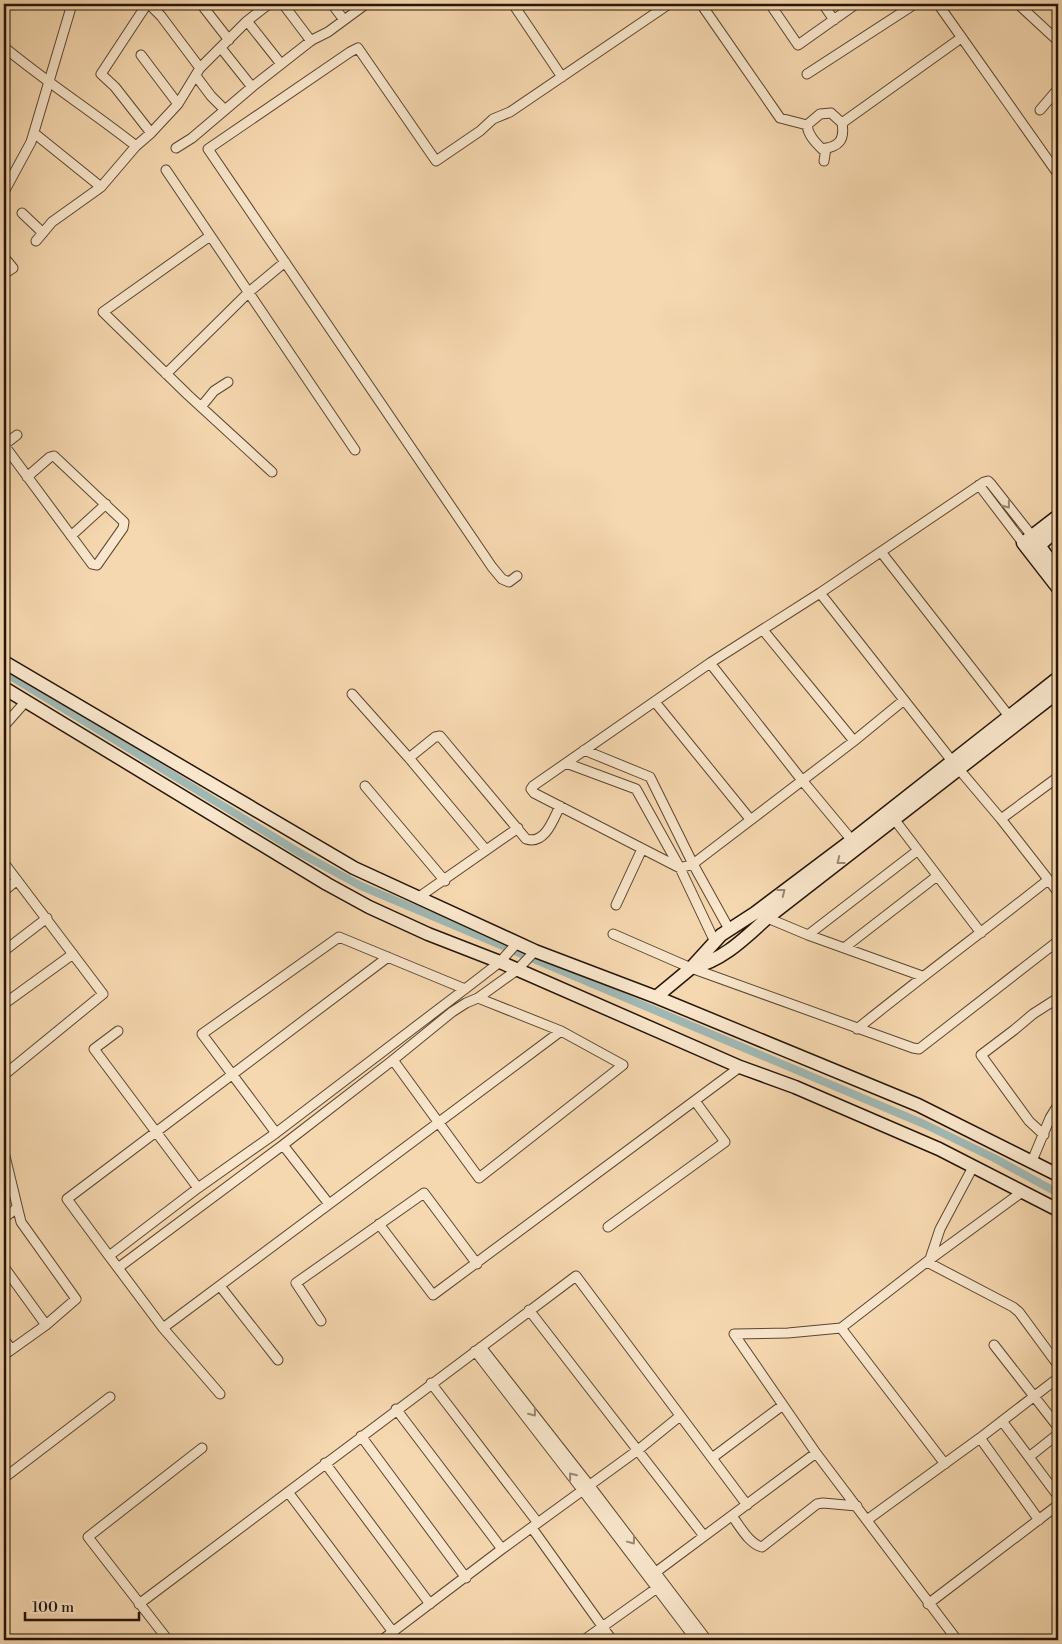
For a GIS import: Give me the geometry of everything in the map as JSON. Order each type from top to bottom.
[{"type":"street","points":[[4,192],[34,134],[72,4]]},
{"type":"street","points":[[151,133],[115,87],[101,74],[148,4],[161,16],[198,72],[210,96],[225,110]]},
{"type":"street","points":[[201,4],[229,40]]},
{"type":"street","points":[[251,4],[258,12]]},
{"type":"street","points":[[22,212],[39,237],[52,222],[101,187],[136,146],[178,104],[198,72],[247,21],[269,4]]},
{"type":"street","points":[[283,4],[311,41]]},
{"type":"street","points":[[332,4],[344,20]]},
{"type":"street","points":[[176,148],[192,138],[252,87],[311,41],[328,32],[366,4]]},
{"type":"street","points":[[513,4],[562,77]]},
{"type":"street","points":[[517,576],[509,582],[502,579],[492,567],[208,149],[358,48],[402,114],[436,160],[480,131],[493,119],[510,112],[669,4]]},
{"type":"street","points":[[701,4],[780,118],[807,125]]},
{"type":"street","points":[[770,4],[798,45],[856,4]]},
{"type":"street","points":[[823,4],[834,20]]},
{"type":"street","points":[[807,74],[915,4]]},
{"type":"street","points":[[938,4],[1058,174]]},
{"type":"street","points":[[1018,4],[1058,41]]},
{"type":"street","points":[[247,21],[281,64]]},
{"type":"street","points":[[842,122],[961,38]]},
{"type":"street","points":[[4,47],[33,71],[136,146]]},
{"type":"street","points":[[221,48],[252,87]]},
{"type":"street","points":[[141,55],[178,104]]},
{"type":"street","points":[[1040,110],[1058,89]]},
{"type":"street","points":[[831,113],[842,122],[844,131],[842,140],[838,144],[822,149],[811,137],[807,125],[820,114],[831,113]]},
{"type":"street","points":[[34,134],[101,187]]},
{"type":"street","points":[[824,161],[826,148]]},
{"type":"street","points":[[166,170],[355,450]]},
{"type":"street","points":[[210,236],[102,312],[272,472]]},
{"type":"street","points":[[4,257],[13,268],[4,274]]},
{"type":"street","points":[[166,374],[248,292],[285,262]]},
{"type":"street","points":[[201,407],[214,391],[228,382]]},
{"type":"street","points":[[17,435],[4,445],[92,564],[97,565],[125,525],[123,520],[54,456],[50,457],[27,476]]},
{"type":"street","points":[[904,700],[854,741],[750,819],[694,864],[680,868],[534,793],[532,789],[533,786],[710,663],[820,593],[979,485],[1031,544],[1058,571]]},
{"type":"street","points":[[72,536],[106,504]]},
{"type":"street","points":[[1031,544],[1058,516]]},
{"type":"street","points":[[1031,544],[1058,529]]},
{"type":"street","points":[[1031,544],[1058,588]]},
{"type":"street","points":[[881,552],[1013,721]]},
{"type":"street","points":[[820,593],[1058,892]]},
{"type":"street","points":[[763,630],[854,741]]},
{"type":"street","points":[[4,662],[354,868],[419,897],[533,954],[656,997],[918,1105],[1058,1175]]},
{"type":"street","points":[[710,663],[802,780],[855,843]]},
{"type":"street","points":[[1013,721],[1058,678]]},
{"type":"street","points":[[4,688],[369,907],[428,934],[519,967],[740,1067],[795,1087],[939,1149],[1058,1210]]},
{"type":"street","points":[[656,997],[691,968],[721,935],[761,915],[1013,721],[1058,692]]},
{"type":"street","points":[[352,694],[409,758],[486,850]]},
{"type":"street","points":[[4,726],[26,701]]},
{"type":"street","points":[[655,702],[750,819]]},
{"type":"street","points":[[409,758],[435,736],[440,736],[526,839],[532,841],[541,838],[551,825],[560,806]]},
{"type":"street","points":[[584,750],[650,777],[729,930]]},
{"type":"street","points":[[566,763],[636,789],[680,868],[715,942]]},
{"type":"street","points":[[1001,819],[1058,779]]},
{"type":"street","points":[[365,786],[445,880]]},
{"type":"street","points":[[891,815],[981,933]]},
{"type":"street","points":[[419,897],[518,828]]},
{"type":"street","points":[[616,905],[642,849]]},
{"type":"street","points":[[808,935],[917,851]]},
{"type":"street","points":[[4,863],[103,994],[4,1075]]},
{"type":"street","points":[[844,948],[937,876]]},
{"type":"street","points":[[4,891],[17,880]]},
{"type":"street","points":[[857,1029],[922,976],[981,933],[1048,880]]},
{"type":"street","points":[[761,915],[808,935],[922,976]]},
{"type":"street","points":[[691,968],[711,962],[733,949],[761,915]]},
{"type":"street","points":[[4,951],[47,918]]},
{"type":"street","points":[[613,934],[691,968],[857,1029],[919,1049],[1058,941]]},
{"type":"street","points":[[276,1133],[202,1034],[339,936],[465,989]]},
{"type":"street","points":[[109,1256],[198,1188],[276,1133],[465,989],[501,960],[516,944]]},
{"type":"street","points":[[4,1004],[73,954]]},
{"type":"street","points":[[118,1268],[283,1145],[452,1012],[478,998],[533,954]]},
{"type":"street","points":[[220,1394],[163,1328],[67,1199],[388,957]]},
{"type":"street","points":[[393,1060],[479,1178],[624,1064],[561,1031],[478,998]]},
{"type":"street","points":[[1044,1135],[1029,1121],[981,1055],[1032,1014],[1058,998]]},
{"type":"street","points":[[118,1031],[94,1049],[198,1188]]},
{"type":"street","points":[[163,1328],[561,1031]]},
{"type":"street","points":[[379,1224],[433,1296],[740,1067]]},
{"type":"street","points":[[608,1227],[725,1142],[695,1101]]},
{"type":"street","points":[[1032,1161],[1050,1118],[1058,1105]]},
{"type":"street","points":[[283,1145],[329,1204]]},
{"type":"street","points":[[4,1152],[5,1165],[21,1222],[76,1299],[8,1352],[4,1339]]},
{"type":"street","points":[[928,1261],[940,1229],[973,1167]]},
{"type":"street","points":[[321,1321],[296,1283],[424,1192],[477,1264]]},
{"type":"street","points":[[956,1640],[816,1453],[734,1334],[788,1333],[841,1328],[1022,1192]]},
{"type":"street","points":[[4,1218],[17,1208]]},
{"type":"street","points":[[928,1261],[1013,1308],[1058,1365]]},
{"type":"street","points":[[4,1267],[46,1324]]},
{"type":"street","points":[[139,1604],[396,1409],[576,1276],[747,1504]]},
{"type":"street","points":[[220,1286],[278,1360]]},
{"type":"street","points":[[529,1310],[704,1536]]},
{"type":"street","points":[[841,1328],[945,1464]]},
{"type":"street","points":[[994,1345],[1058,1427]]},
{"type":"street","points":[[478,1349],[587,1488],[656,1572],[707,1640]]},
{"type":"street","points":[[867,1520],[980,1438],[1058,1378]]},
{"type":"street","points":[[431,1383],[535,1525],[612,1640]]},
{"type":"street","points":[[4,1478],[110,1397]]},
{"type":"street","points":[[712,1458],[783,1405]]},
{"type":"street","points":[[396,1409],[502,1549]]},
{"type":"street","points":[[382,1640],[502,1549],[638,1450],[680,1416]]},
{"type":"street","points":[[1002,1421],[1058,1496]]},
{"type":"street","points":[[1029,1457],[1058,1434]]},
{"type":"street","points":[[361,1436],[466,1578]]},
{"type":"street","points":[[980,1438],[1039,1520]]},
{"type":"street","points":[[168,1640],[88,1537],[202,1448]]},
{"type":"street","points":[[656,1572],[816,1453]]},
{"type":"street","points":[[325,1463],[430,1604]]},
{"type":"street","points":[[587,1488],[696,1640]]},
{"type":"street","points":[[288,1492],[393,1632]]},
{"type":"street","points":[[732,1516],[756,1546],[762,1547],[816,1504],[857,1506]]},
{"type":"street","points":[[928,1604],[1058,1505]]},
{"type":"street","points":[[584,1640],[657,1588]]},
{"type":"waterway","points":[[4,672],[300,853],[361,886],[924,1124],[994,1158],[1058,1193]]}]
